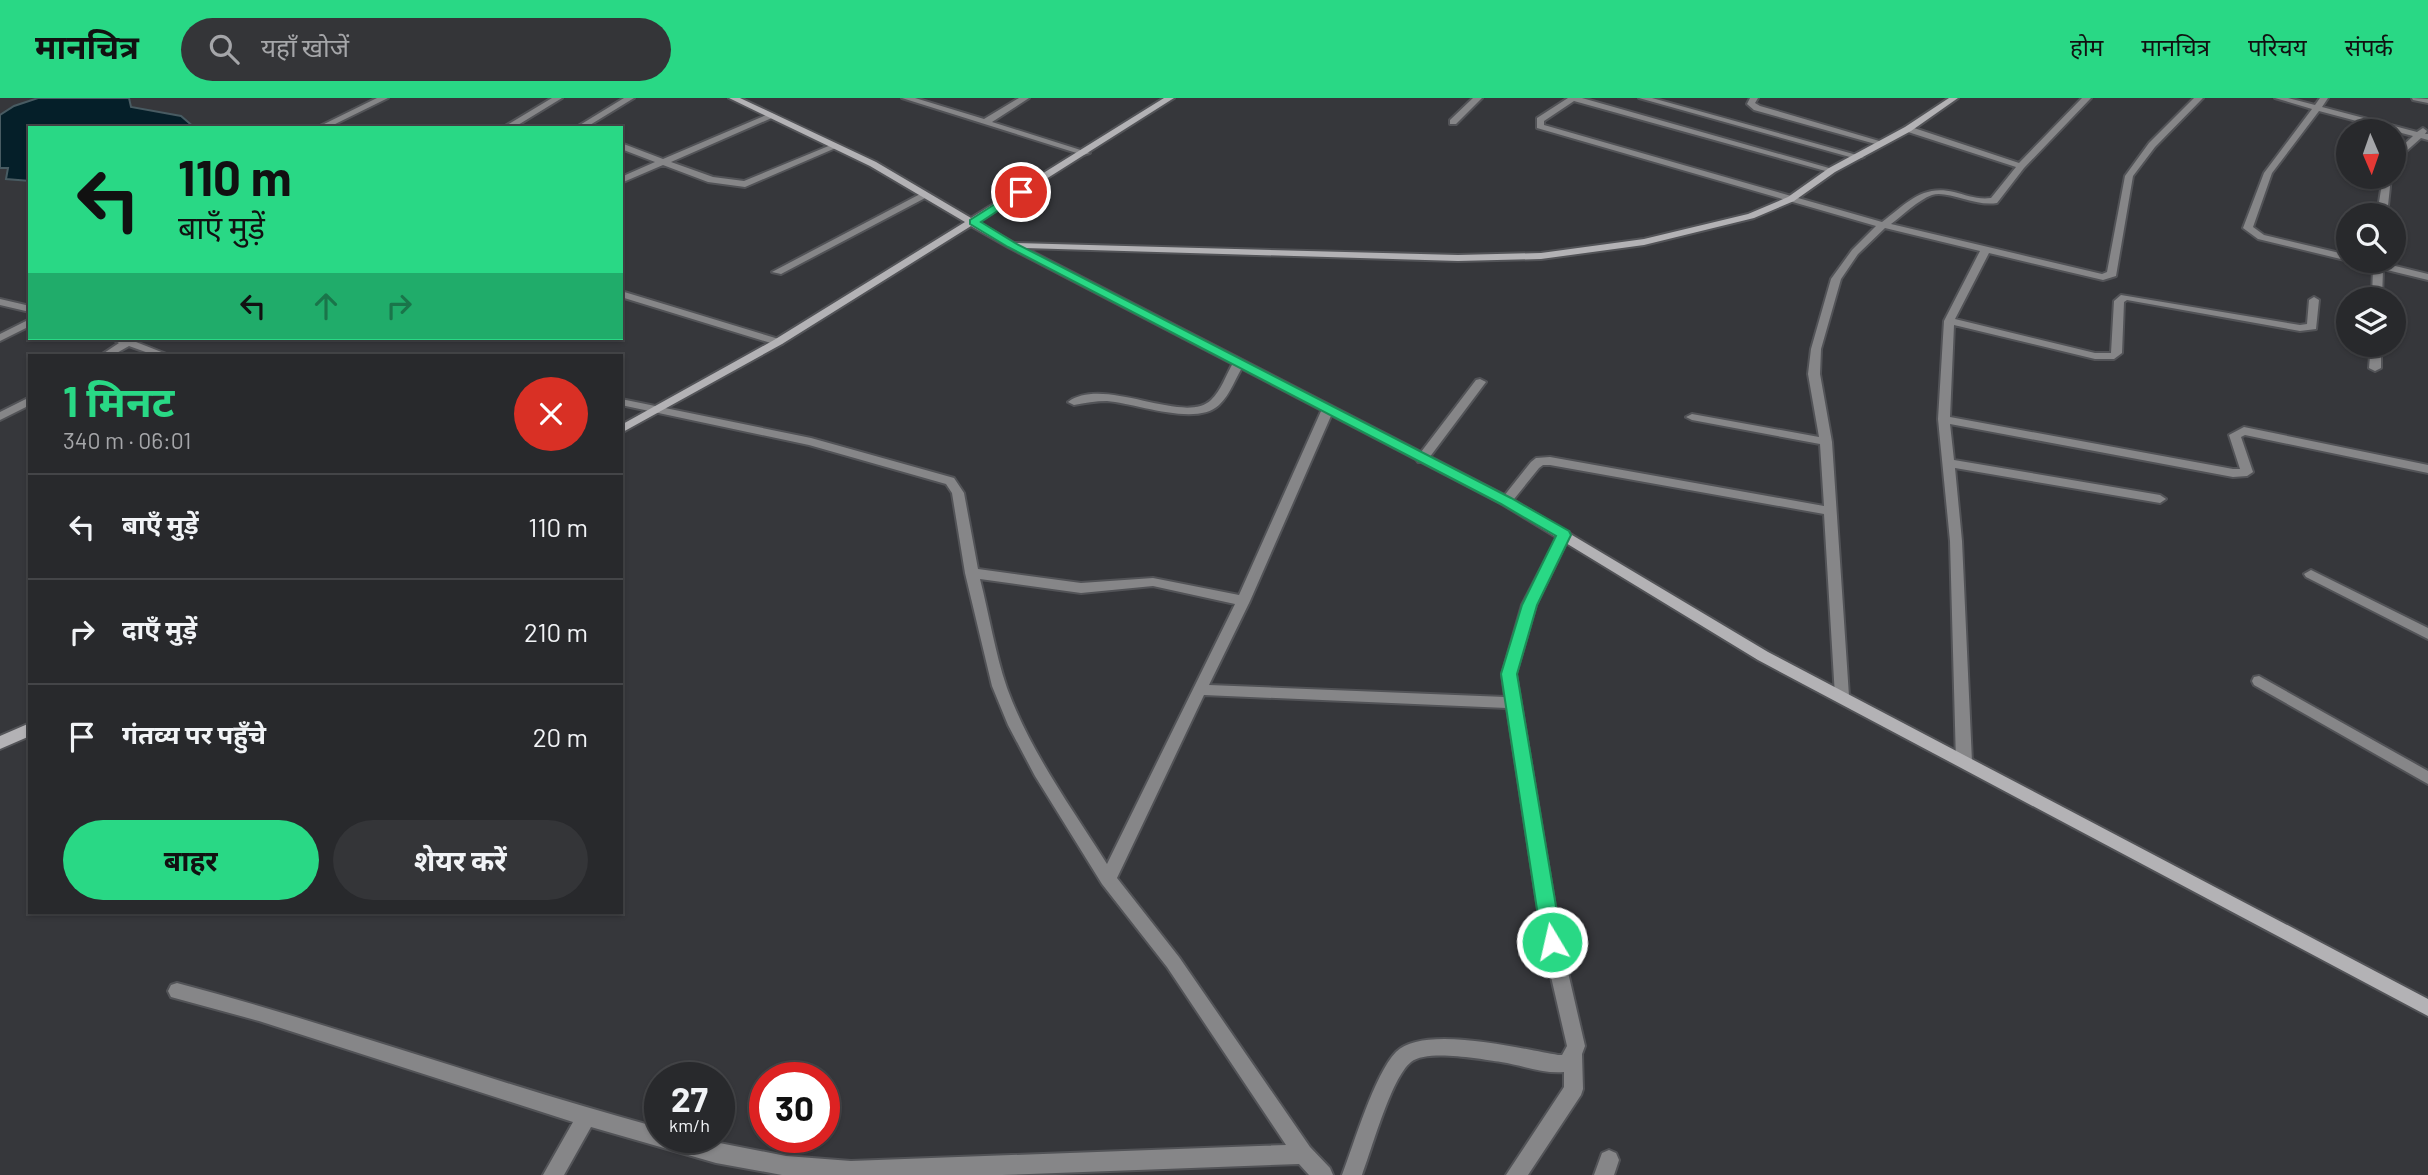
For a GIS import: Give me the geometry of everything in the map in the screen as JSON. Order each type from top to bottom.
[{"type":"street","points":[[324,126],[384,98]]},
{"type":"street","points":[[509,126],[558,98]]},
{"type":"street","points":[[582,126],[630,98]]},
{"type":"street","points":[[733,98],[873,164],[1012,245],[1506,501],[1680,608],[2428,1008]]},
{"type":"street","points":[[906,98],[1086,153]]},
{"type":"street","points":[[985,122],[1025,98]]},
{"type":"street","points":[[623,429],[778,342],[1086,153],[1170,98]]},
{"type":"street","points":[[1453,122],[1478,98]]},
{"type":"street","points":[[1832,170],[1573,98],[1540,120],[1540,126],[1883,225],[2092,276],[2110,276],[2129,176],[2152,145],[2199,98]]},
{"type":"street","points":[[1643,98],[1860,157]]},
{"type":"street","points":[[1754,98],[1751,104],[1757,108],[1882,143]]},
{"type":"street","points":[[1012,245],[1458,258],[1541,256],[1644,243],[1751,216],[1791,199],[1832,170],[1908,129],[1954,98]]},
{"type":"street","points":[[1842,696],[1826,442],[1814,374],[1816,349],[1836,279],[1855,252],[1883,225],[1932,191],[1983,202],[1994,201],[2021,166],[2087,98]]},
{"type":"street","points":[[2279,98],[2423,136]]},
{"type":"street","points":[[2324,98],[2268,173],[2248,228],[2261,237],[2336,255]]},
{"type":"street","points":[[2416,98],[2428,101]]},
{"type":"street","points":[[623,179],[771,115]]},
{"type":"street","points":[[2406,149],[2423,136],[2428,128]]},
{"type":"street","points":[[1908,129],[2021,166]]},
{"type":"street","points":[[623,147],[711,180],[745,184],[834,147]]},
{"type":"street","points":[[777,272],[924,195]]},
{"type":"street","points":[[1964,762],[1955,541],[1944,419],[1949,321],[1985,251]]},
{"type":"street","points":[[2406,270],[2428,276]]},
{"type":"street","points":[[623,295],[778,342]]},
{"type":"street","points":[[1949,321],[2095,356],[2114,356],[2118,352],[2119,301],[2126,297],[2300,328],[2312,327],[2315,323],[2314,300]]},
{"type":"street","points":[[0,302],[28,309]]},
{"type":"street","points":[[0,338],[28,323]]},
{"type":"street","points":[[108,354],[131,340]]},
{"type":"street","points":[[135,340],[162,354]]},
{"type":"street","points":[[2375,357],[2375,368]]},
{"type":"street","points":[[1074,402],[1097,396],[1188,411],[1203,409],[1213,404],[1239,363]]},
{"type":"street","points":[[1422,459],[1480,382]]},
{"type":"street","points":[[0,417],[28,401]]},
{"type":"street","points":[[623,402],[811,442],[950,481],[958,493],[972,573],[999,686],[1015,725],[1040,772],[1108,879],[1172,962],[1303,1154],[1323,1175]]},
{"type":"street","points":[[1108,879],[1243,601],[1328,409]]},
{"type":"street","points":[[1692,417],[1826,442]]},
{"type":"street","points":[[1944,419],[2233,473],[2247,472],[2235,435],[2244,431],[2428,469]]},
{"type":"street","points":[[1506,501],[1540,461],[1550,461],[1830,511]]},
{"type":"street","points":[[1949,463],[2160,499]]},
{"type":"street","points":[[1516,1175],[1574,1089],[1574,1037],[1552,942],[1511,703],[1509,674],[1529,605],[1564,535]]},
{"type":"street","points":[[972,573],[1081,588],[1153,582],[1243,601]]},
{"type":"street","points":[[2311,574],[2428,634]]},
{"type":"street","points":[[2259,681],[2428,778]]},
{"type":"street","points":[[1200,690],[1511,703]]},
{"type":"street","points":[[0,743],[28,730]]},
{"type":"street","points":[[177,991],[259,1013],[586,1117],[716,1153],[786,1166],[851,1171],[1303,1154]]},
{"type":"street","points":[[1352,1175],[1395,1067],[1416,1048],[1449,1048],[1558,1064],[1568,1063],[1573,1055]]},
{"type":"street","points":[[553,1175],[586,1117]]},
{"type":"water","points":[[38,98],[129,98],[131,107],[181,116],[193,126],[28,126],[28,181],[6,179],[8,168],[0,168],[0,115],[14,106]]},
{"type":"route","points":[[1021,192],[974,222],[1012,245],[1506,501],[1564,535],[1529,605],[1509,674],[1511,703],[1552,942]]}]
